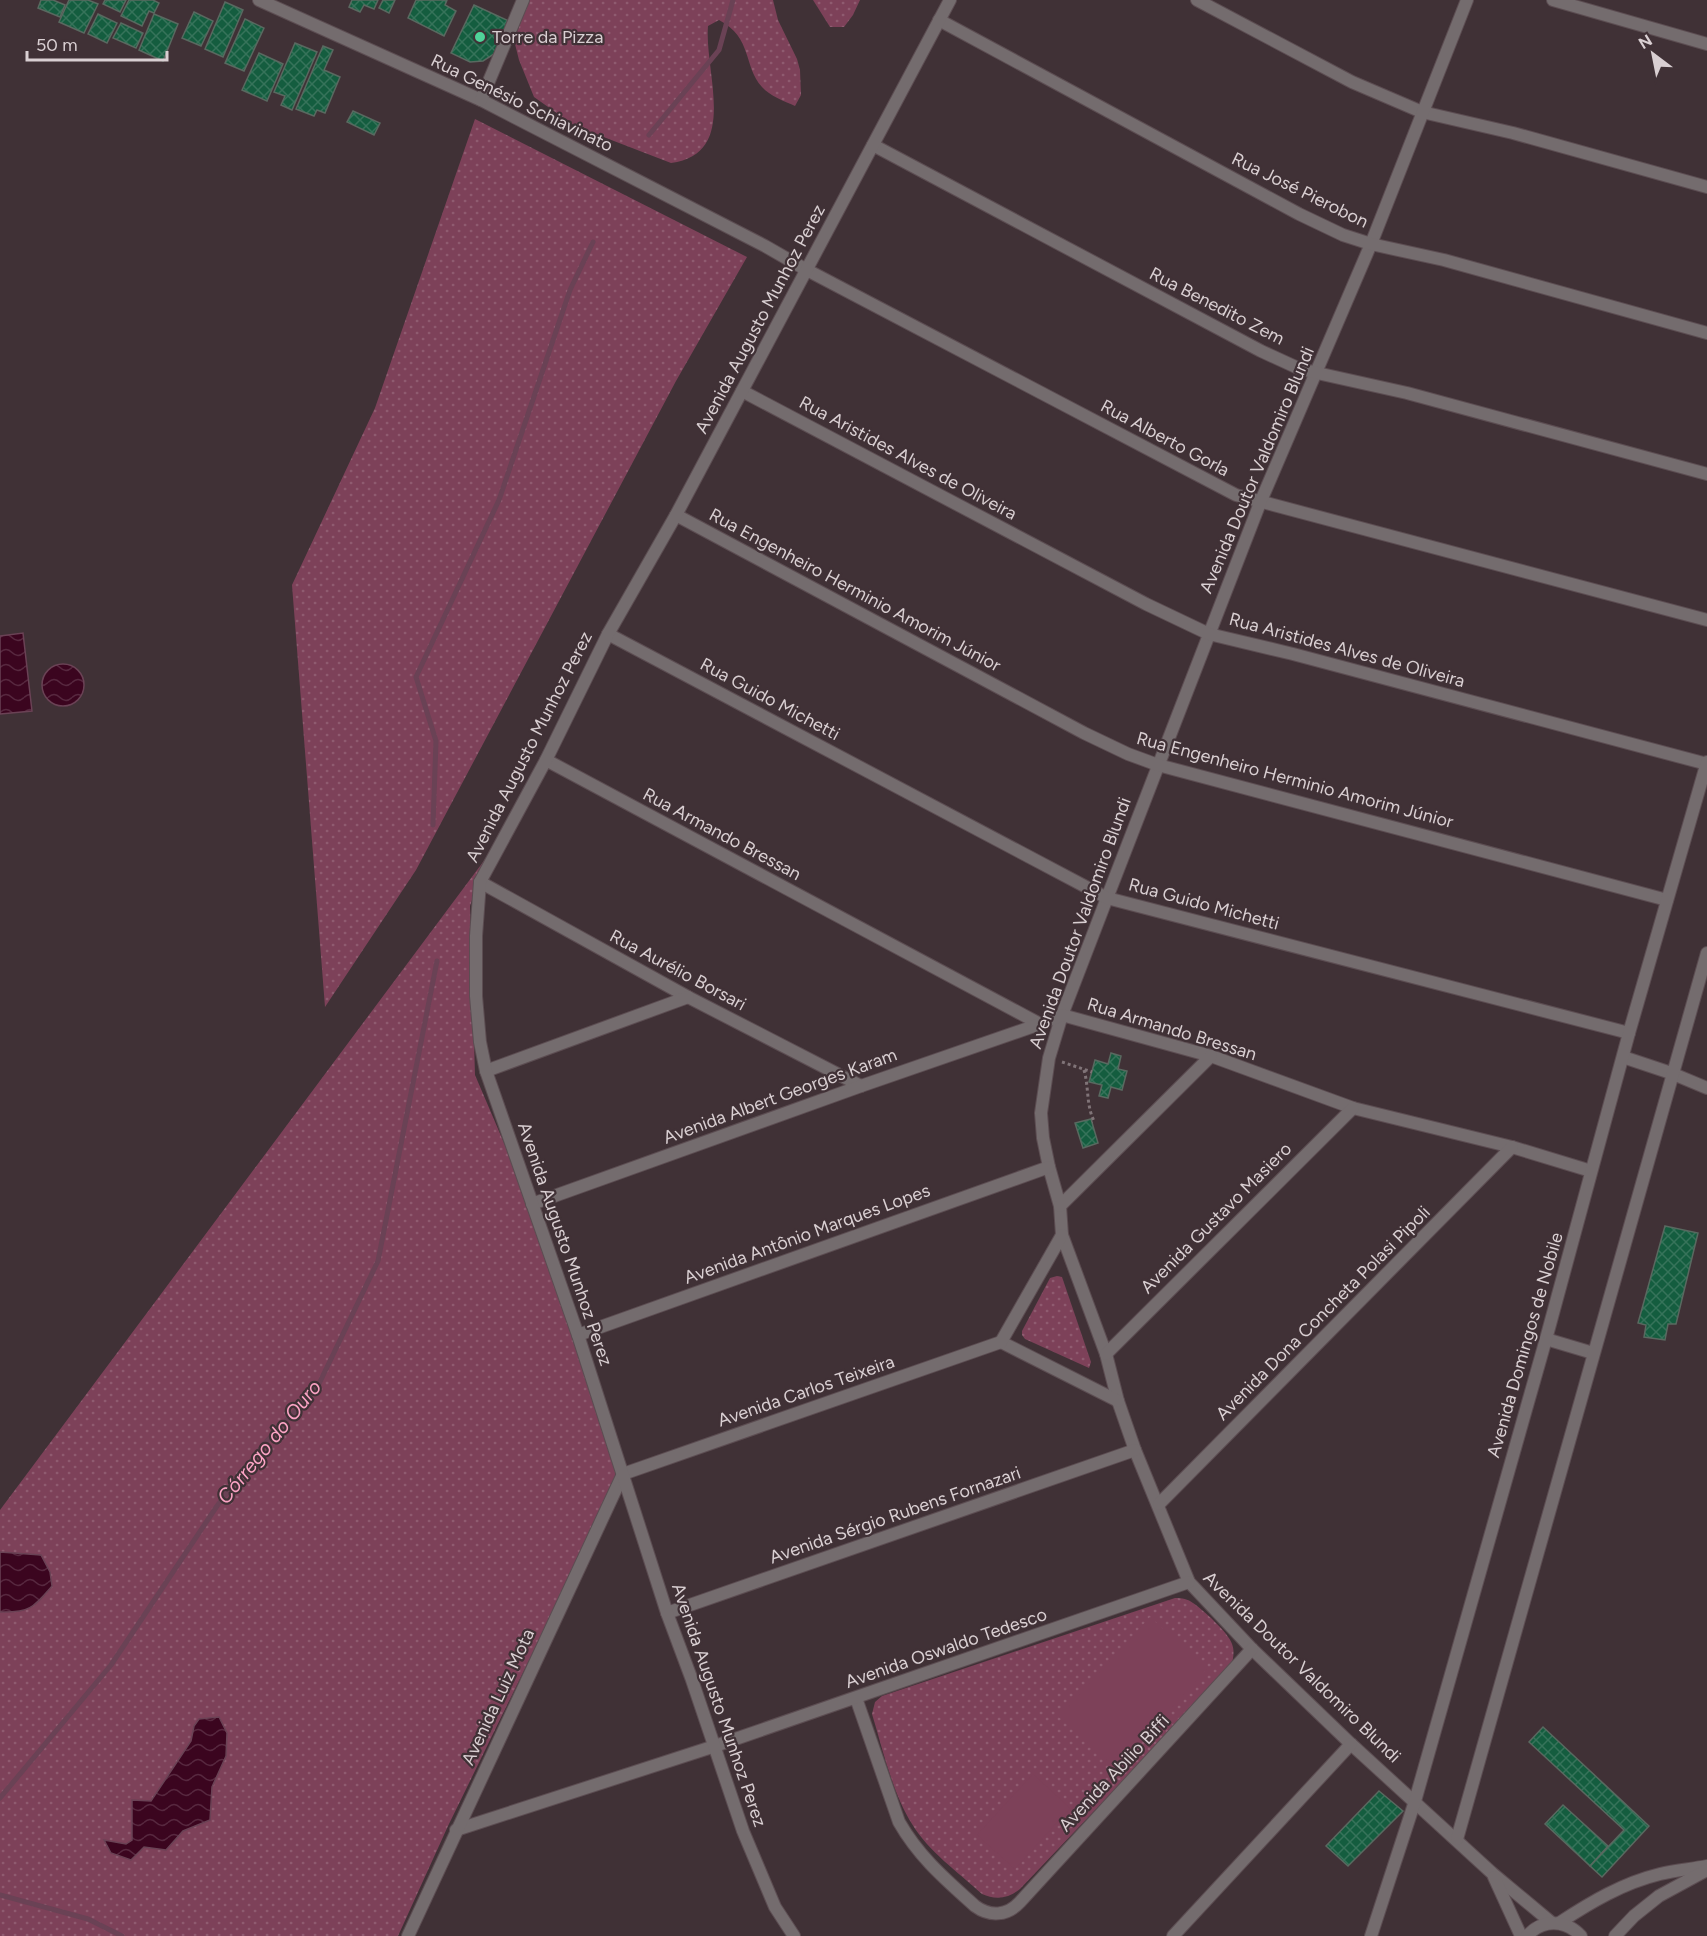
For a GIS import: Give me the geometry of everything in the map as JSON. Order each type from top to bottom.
[{"type":"street","name":"Rua Genésio Schiavinato","points":[[259,0],[482,100],[765,246],[805,270]]},
{"type":"street","points":[[482,100],[523,0]]},
{"type":"street","name":"Avenida Augusto Munhoz Perez","points":[[794,1936],[775,1906],[743,1831],[667,1613],[578,1335],[486,1071],[480,1042],[476,996],[476,936],[480,882],[546,760],[608,634],[676,515],[950,0]]},
{"type":"street","points":[[1197,0],[1352,82],[1422,112],[1513,133],[1707,187]]},
{"type":"street","name":"Avenida Doutor Valdomiro Blundi","points":[[1467,0],[1371,244],[1260,503],[1062,1015],[1049,1058],[1041,1113],[1048,1167],[1060,1206],[1062,1235],[1106,1354],[1118,1401],[1135,1450],[1189,1582],[1252,1649],[1351,1744],[1492,1873],[1556,1923],[1570,1927],[1581,1936]]},
{"type":"street","points":[[1553,0],[1707,44]]},
{"type":"street","name":"Rua José Pierobon","points":[[939,20],[1299,214],[1343,235],[1371,244],[1444,260],[1707,333]]},
{"type":"street","name":"Rua Benedito Zem","points":[[873,145],[1261,351],[1299,368],[1407,393],[1707,474]]},
{"type":"street","name":"Rua Alberto Gorla","points":[[805,270],[1236,495],[1707,620]]},
{"type":"street","name":"Rua Aristides Alves de Oliveira","points":[[742,391],[1146,604],[1209,634],[1707,763]]},
{"type":"street","name":"Rua Engenheiro Herminio Amorim Júnior","points":[[676,515],[1084,733],[1128,754],[1158,765],[1667,900]]},
{"type":"street","name":"Rua Guido Michetti","points":[[608,634],[1107,898],[1629,1033]]},
{"type":"street","name":"Rua Armando Bressan","points":[[546,760],[1040,1024],[1062,1015],[1211,1056],[1353,1108],[1512,1147],[1591,1171]]},
{"type":"street","name":"Avenida Domingos de Nobile","points":[[1371,1935],[1415,1801],[1546,1340],[1629,1033],[1707,763]]},
{"type":"street","name":"Rua Aurélio Borsari","points":[[480,882],[688,997],[861,1086]]},
{"type":"street","points":[[1457,1839],[1671,1073],[1707,953]]},
{"type":"street","points":[[486,1071],[688,997]]},
{"type":"street","name":"Avenida Albert Georges Karam","points":[[532,1203],[1040,1024]]},
{"type":"street","points":[[1060,1206],[1211,1056]]},
{"type":"street","points":[[1623,1057],[1707,1088]]},
{"type":"street","name":"Avenida Gustavo Masiero","points":[[1106,1354],[1353,1108]]},
{"type":"street","name":"Avenida Dona Concheta Polasi Pipoli","points":[[1159,1504],[1512,1147]]},
{"type":"street","name":"Avenida Antônio Marques Lopes","points":[[578,1335],[1048,1167]]},
{"type":"street","points":[[1062,1235],[1001,1342],[1118,1401]]},
{"type":"street","points":[[1546,1340],[1593,1353]]},
{"type":"street","name":"Avenida Carlos Teixeira","points":[[622,1474],[1001,1342]]},
{"type":"street","name":"Avenida Sérgio Rubens Fornazari","points":[[667,1613],[1135,1450]]},
{"type":"street","name":"Avenida Luiz Mota","points":[[408,1936],[622,1474]]},
{"type":"street","name":"Avenida Oswaldo Tedesco","points":[[456,1830],[715,1746],[1189,1582]]},
{"type":"street","name":"Avenida Abilio Biffi","points":[[856,1698],[899,1821],[909,1839],[921,1856],[975,1906],[983,1911],[998,1914],[1017,1906],[1252,1649]]},
{"type":"street","points":[[1173,1936],[1351,1744]]},
{"type":"street","points":[[1527,1936],[1536,1928],[1556,1923],[1622,1887],[1660,1874],[1707,1868]]},
{"type":"street","points":[[1615,1936],[1634,1916],[1659,1896],[1707,1868]]},
{"type":"street","name":"Avenida Doutor Valdomiro Blundi","points":[[1492,1873],[1521,1936]]},
{"type":"path","points":[[1049,1058],[1092,1072]]},
{"type":"path","points":[[1084,1070],[1088,1082],[1091,1114],[1094,1121],[1092,1122]]},
{"type":"shaded area","points":[[529,0],[773,0],[778,20],[797,59],[801,95],[795,106],[765,90],[756,79],[743,44],[730,27],[719,20],[708,26],[714,108],[712,128],[705,144],[692,156],[671,163],[575,126],[534,97],[519,60],[514,40]]},
{"type":"shaded area","points":[[813,0],[860,0],[844,27],[830,27]]},
{"type":"shaded area","points":[[475,119],[747,257],[676,381],[416,870],[325,1007],[292,585],[375,408]]},
{"type":"shaded area","points":[[486,858],[470,906],[475,1075],[531,1206],[620,1474],[448,1826],[398,1936],[0,1936],[0,1510]]},
{"type":"shaded area","points":[[1062,1277],[1091,1362],[1089,1368],[1025,1339],[1022,1335],[1050,1278]]},
{"type":"shaded area","points":[[1175,1598],[1191,1602],[1209,1616],[1226,1634],[1233,1650],[1231,1667],[1020,1889],[1011,1895],[1001,1897],[982,1894],[926,1843],[905,1812],[872,1714],[875,1702],[882,1696]]},
{"type":"shaded area","points":[[1150,1617],[1207,1669],[1116,1768],[1059,1717]]},
{"type":"shaded area","points":[[1033,1774],[1070,1808],[1015,1869],[977,1835]]},
{"type":"water","points":[[23,633],[32,711],[0,714],[0,636]]},
{"type":"water","points":[[63,664],[71,665],[78,670],[83,677],[83,693],[78,700],[71,705],[63,706],[55,705],[48,700],[43,693],[42,685],[43,677],[48,670],[55,665]]},
{"type":"water","points":[[0,1552],[41,1555],[50,1572],[52,1586],[36,1604],[25,1610],[0,1612]]},
{"type":"water","points":[[219,1717],[227,1733],[226,1756],[212,1787],[210,1820],[183,1831],[166,1850],[144,1847],[131,1860],[111,1853],[104,1840],[126,1844],[132,1840],[132,1800],[151,1801],[191,1741],[194,1726],[199,1719]]},
{"type":"building","points":[[41,0],[53,0],[65,5],[60,17],[38,8]]},
{"type":"building","points":[[69,0],[88,0],[98,4],[84,33],[59,22]]},
{"type":"building","points":[[105,0],[126,0],[120,12],[103,4]]},
{"type":"building","points":[[129,0],[153,0],[159,3],[154,13],[149,11],[142,26],[121,16]]},
{"type":"building","points":[[352,0],[378,0],[374,9],[364,5],[360,12],[349,7]]},
{"type":"building","points":[[383,0],[395,0],[389,13],[379,8]]},
{"type":"building","points":[[416,0],[447,0],[445,5],[456,11],[444,36],[408,18]]},
{"type":"building","points":[[225,2],[243,10],[223,57],[205,49]]},
{"type":"building","name":"Torre da Pizza","points":[[474,5],[509,21],[494,54],[483,61],[470,62],[451,53]]},
{"type":"building","points":[[194,12],[213,21],[201,46],[182,38]]},
{"type":"building","points":[[98,14],[117,23],[107,43],[88,34]]},
{"type":"building","points":[[154,14],[178,24],[163,61],[139,50]]},
{"type":"building","points":[[245,19],[264,28],[244,71],[225,63]]},
{"type":"building","points":[[121,23],[143,33],[136,48],[113,38]]},
{"type":"building","points":[[295,43],[317,52],[292,110],[281,105],[285,96],[274,92]]},
{"type":"building","points":[[323,46],[333,50],[324,70],[340,77],[325,113],[317,110],[314,116],[296,109]]},
{"type":"building","points":[[259,53],[283,64],[267,101],[242,90]]},
{"type":"building","points":[[353,111],[380,123],[374,135],[347,122]]},
{"type":"building","points":[[1111,1053],[1121,1056],[1118,1069],[1127,1071],[1122,1090],[1111,1087],[1108,1098],[1099,1096],[1102,1085],[1089,1082],[1095,1060],[1108,1064]]},
{"type":"building","points":[[1091,1119],[1098,1143],[1083,1148],[1075,1123]]},
{"type":"building","points":[[1665,1226],[1698,1233],[1676,1324],[1668,1324],[1665,1340],[1644,1337],[1646,1325],[1638,1323]]},
{"type":"building","points":[[1543,1727],[1649,1826],[1602,1877],[1590,1866],[1624,1830],[1529,1742]]},
{"type":"building","points":[[1379,1791],[1403,1811],[1348,1866],[1326,1846]]},
{"type":"building","points":[[1563,1805],[1608,1846],[1590,1866],[1545,1824]]},
{"type":"waterway","points":[[649,135],[719,50],[733,0]]},
{"type":"waterway","points":[[433,825],[436,741],[416,677],[499,500],[570,290],[593,242]]},
{"type":"waterway","name":"Córrego do Ouro","points":[[0,1798],[111,1665],[217,1506],[264,1444],[317,1388],[378,1261],[437,961]]},
{"type":"waterway","points":[[0,1895],[88,1919],[122,1936]]},
{"type":"place","name":"Torre da Pizza","points":[[480,37]]}]
